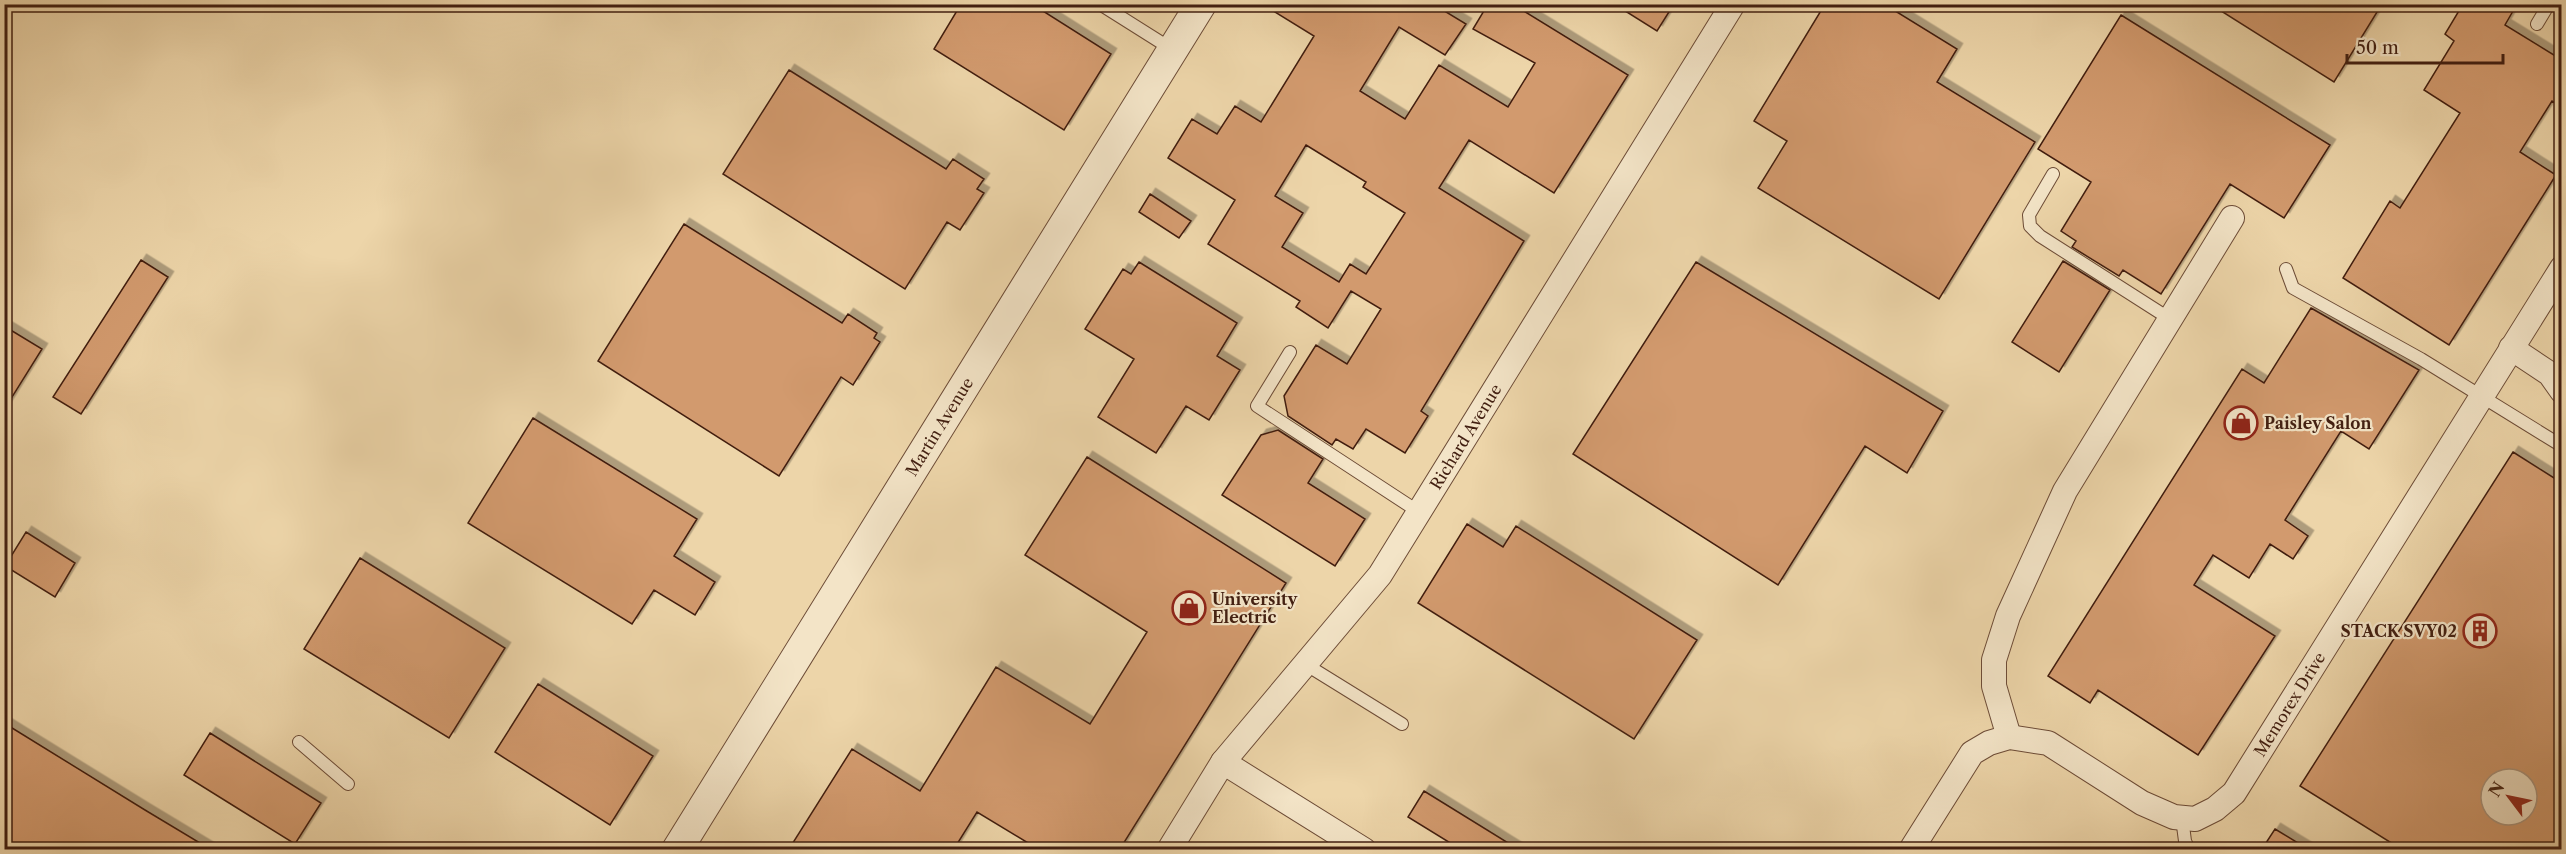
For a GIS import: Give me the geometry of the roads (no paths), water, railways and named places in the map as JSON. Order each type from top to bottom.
[{"type":"street","name":"Martin Avenue","points":[[677,849],[1201,4]]},
{"type":"street","name":"Richard Avenue","points":[[1169,849],[1223,762],[1380,575],[1732,4]]},
{"type":"street","points":[[2009,737],[1994,686],[1994,660],[2008,616],[2065,491],[2232,218]]},
{"type":"street","name":"Memorex Drive","points":[[2182,818],[2195,819],[2215,809],[2234,793],[2562,268]]},
{"type":"street","points":[[2511,348],[2550,374],[2562,391]]},
{"type":"street","points":[[1911,849],[1972,753],[1989,743],[2009,737],[2048,743],[2142,803],[2174,818],[2182,818]]},
{"type":"street","points":[[1223,762],[1364,849]]},
{"type":"lane","points":[[1100,4],[1173,50]]},
{"type":"lane","points":[[2537,24],[2549,4]]},
{"type":"lane","points":[[2053,174],[2029,215],[2030,226],[2040,236],[2170,319]]},
{"type":"lane","points":[[2286,269],[2293,288],[2482,395],[2562,447]]},
{"type":"lane","points":[[1290,352],[1257,406],[1419,512]]},
{"type":"lane","points":[[1305,664],[1402,724]]},
{"type":"lane","points":[[299,742],[348,784]]},
{"type":"lane","points":[[2182,818],[2185,842],[2189,849]]},
{"type":"place","name":"Paisley Salon","points":[[2241,423]]},
{"type":"place","name":"University Electric","points":[[1189,608]]},
{"type":"place","name":"STACK SVY02","points":[[2480,631]]}]
